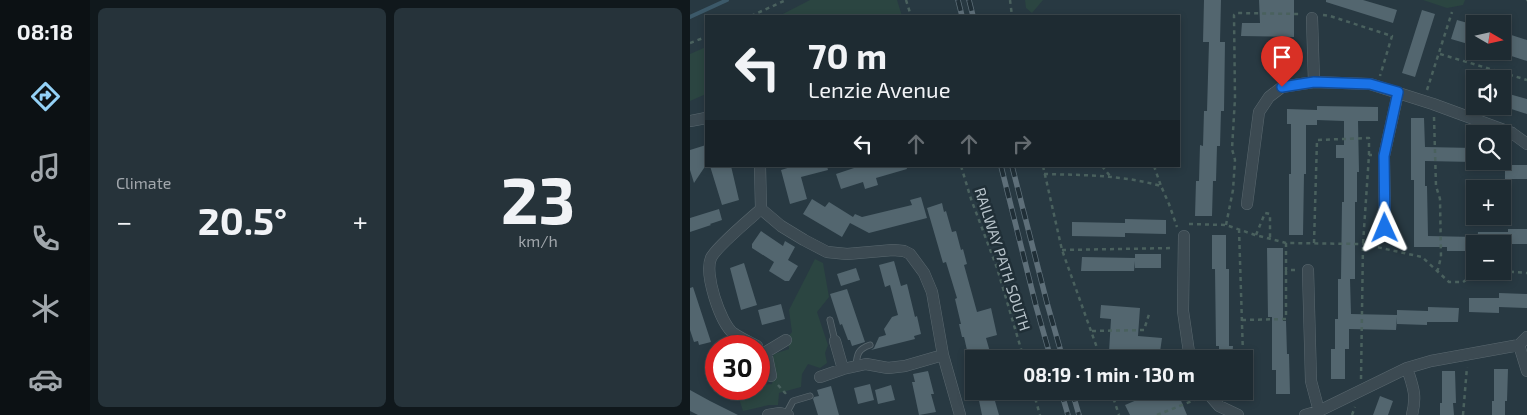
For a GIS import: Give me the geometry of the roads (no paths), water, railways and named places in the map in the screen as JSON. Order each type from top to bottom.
[{"type":"street","points":[[1312,16],[1314,82]]},
{"type":"street","points":[[1247,204],[1259,112],[1282,87],[1314,82],[1370,84],[1428,102],[1512,133],[1527,144]]},
{"type":"street","points":[[1385,228],[1384,156],[1398,92]]},
{"type":"street","points":[[690,121],[705,118]]},
{"type":"street","points":[[737,335],[732,332],[720,314],[710,276],[711,258],[760,209],[760,167]]},
{"type":"street","points":[[760,209],[781,226],[827,252],[847,254],[892,250],[904,251],[910,254],[924,273],[932,292],[943,355],[960,415]]},
{"type":"street","points":[[1184,236],[1183,311],[1189,350]]},
{"type":"street","points":[[1308,270],[1311,381],[1319,411]]},
{"type":"street","points":[[770,345],[786,340]]},
{"type":"street","points":[[835,341],[843,369]]},
{"type":"street","points":[[1305,415],[1319,411],[1407,368],[1431,361],[1464,356],[1523,342],[1527,371]]},
{"type":"street","points":[[820,377],[866,364],[888,368],[905,366],[943,355]]},
{"type":"street","points":[[1407,368],[1414,390],[1415,402],[1412,415]]},
{"type":"street","points":[[1213,400],[1219,406],[1238,415]]},
{"type":"street","points":[[768,415],[787,414]]},
{"type":"lane","points":[[830,320],[835,341]]},
{"type":"lane","points":[[856,366],[857,355],[861,348],[870,345]]},
{"type":"lane","points":[[787,414],[793,401],[810,396]]},
{"type":"waterway","points":[[690,17],[727,0]]},
{"type":"railway","points":[[958,0],[962,15]]},
{"type":"railway","points":[[969,0],[973,15]]},
{"type":"railway","points":[[1001,167],[1048,350]]},
{"type":"railway","points":[[1012,167],[1060,350]]},
{"type":"railway","points":[[1064,400],[1068,415]]},
{"type":"railway","points":[[1075,400],[1079,415]]}]
